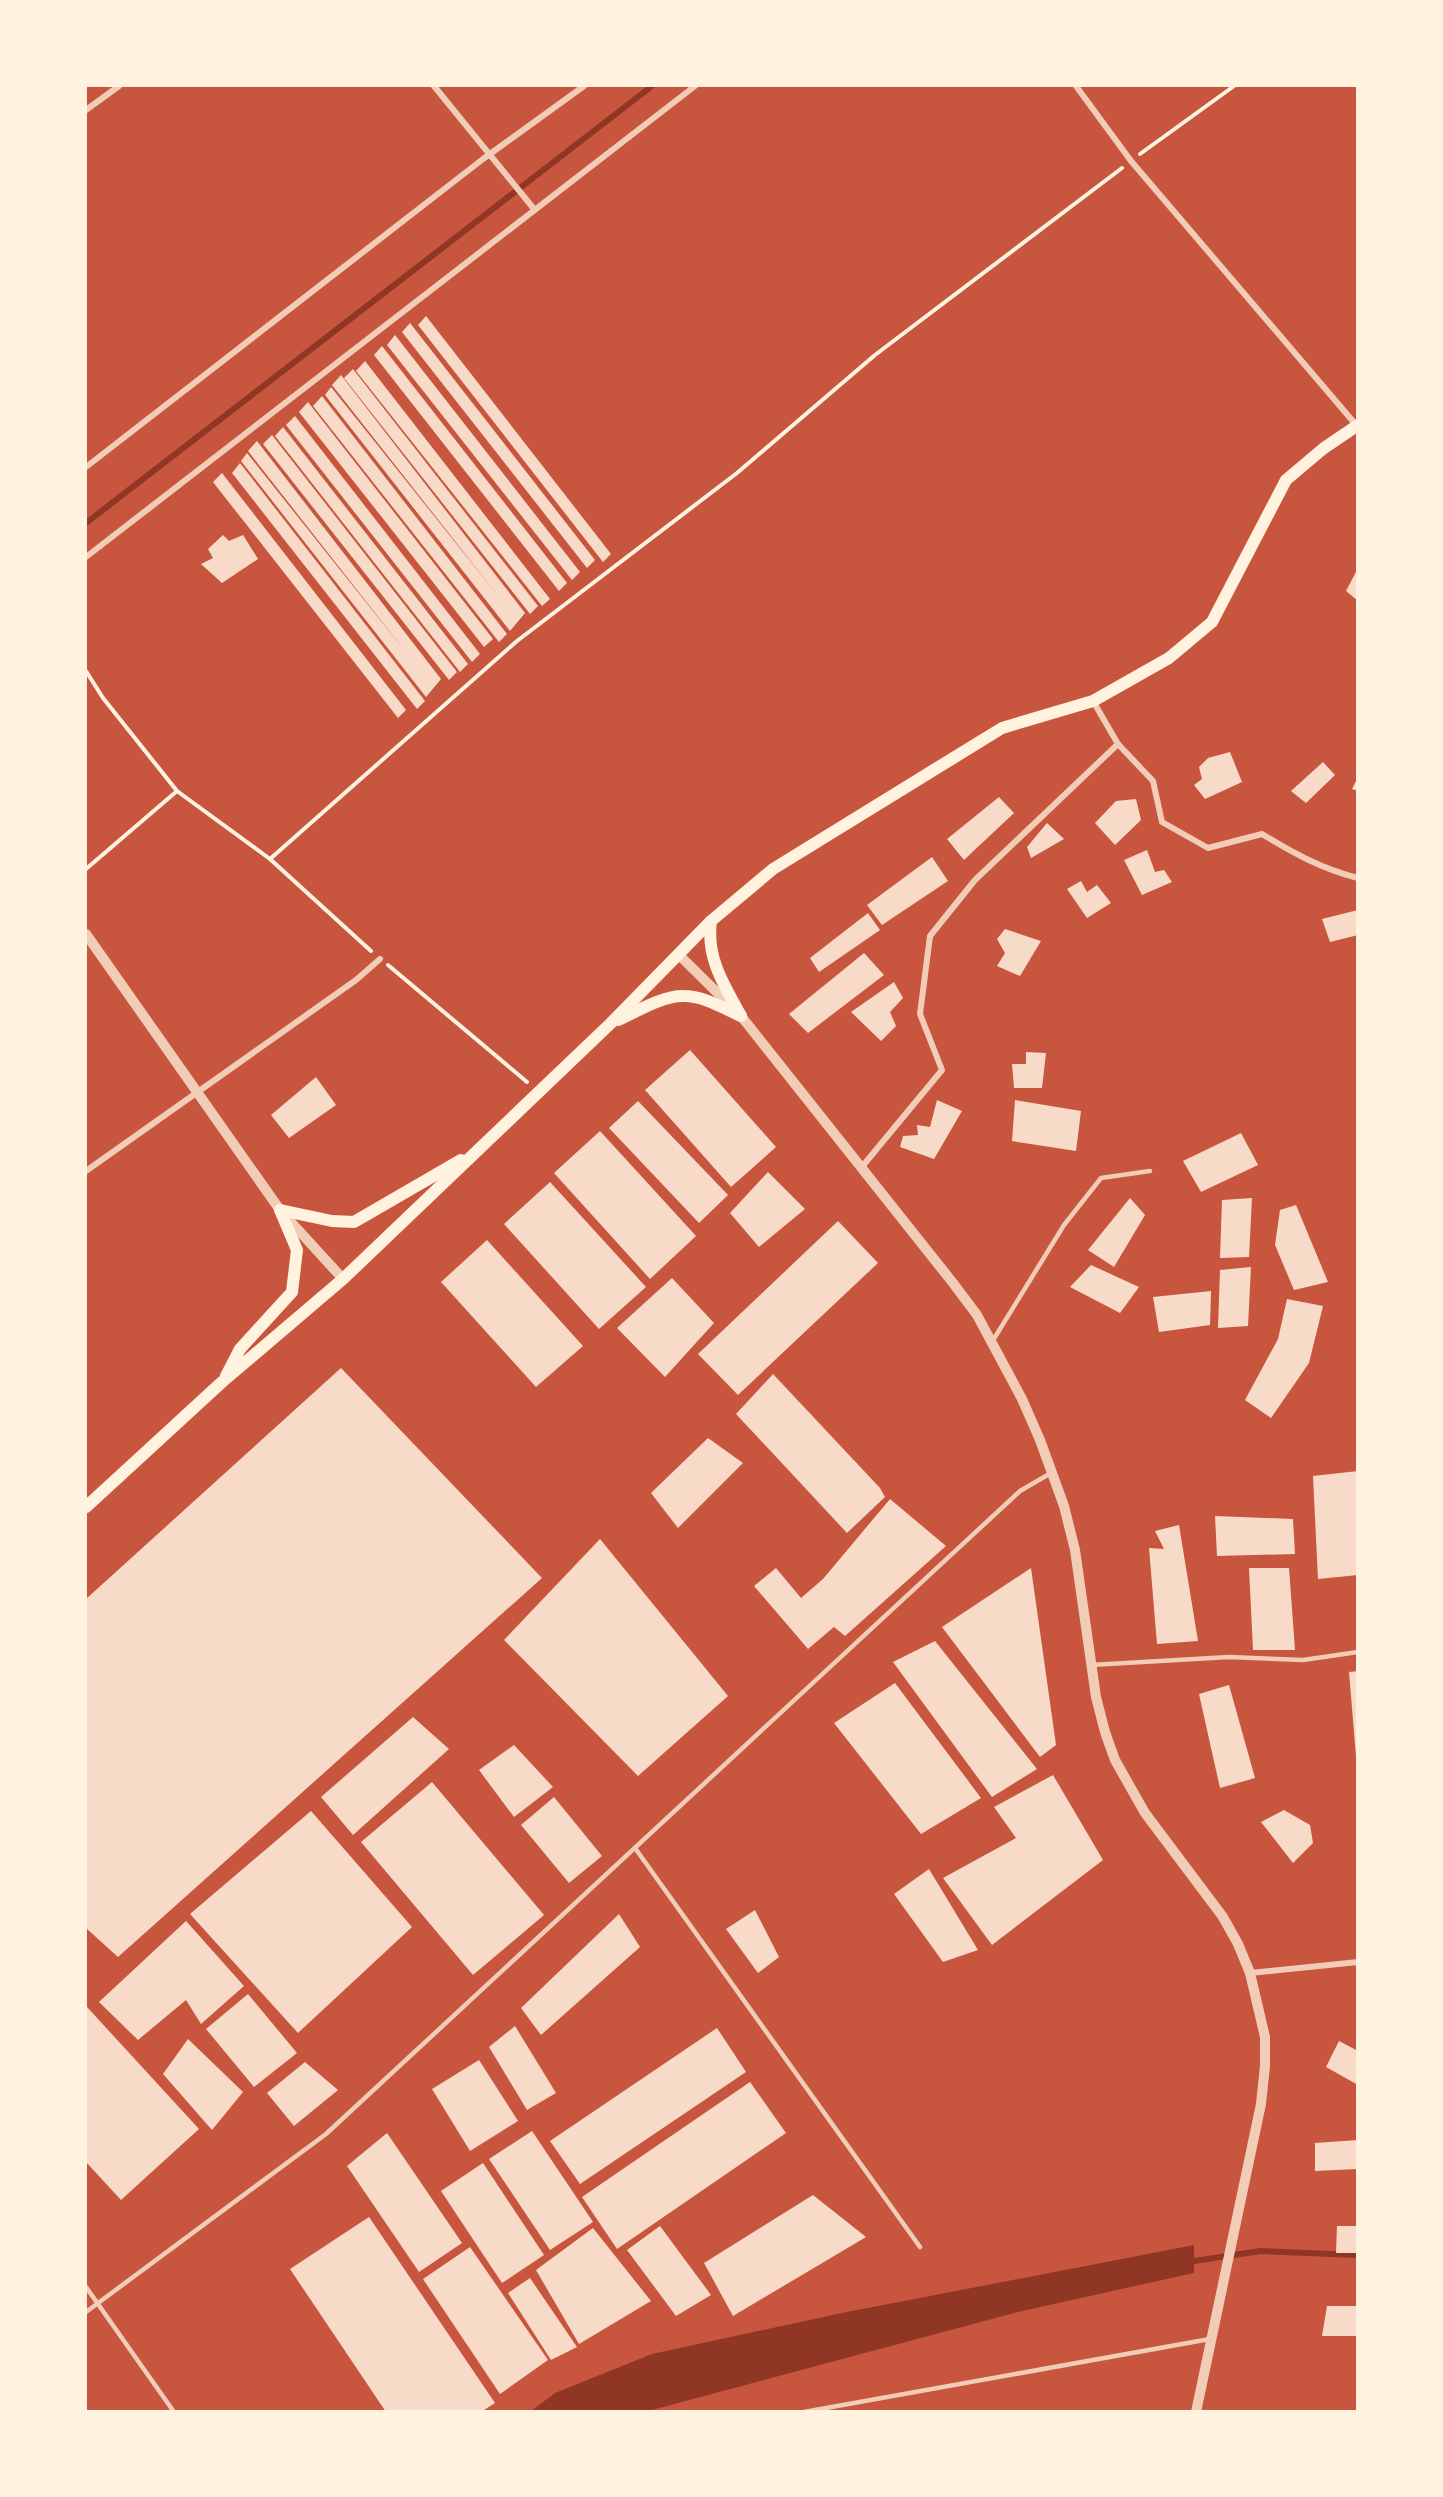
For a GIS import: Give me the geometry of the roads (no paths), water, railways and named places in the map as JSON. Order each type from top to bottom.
[{"type":"main road","points":[[86,1507],[222,1382],[343,1279],[611,1023],[711,921],[773,869],[1002,728],[1093,701],[1169,658],[1212,622],[1286,480],[1324,448],[1357,425]]},
{"type":"main road","points":[[711,921],[709,939],[714,962],[741,1016]]},
{"type":"main road","points":[[611,1023],[657,1002],[683,995],[708,1001],[741,1016]]},
{"type":"main road","points":[[280,1210],[332,1221],[354,1222],[476,1152]]},
{"type":"main road","points":[[222,1382],[240,1349],[292,1292],[297,1250],[280,1210]]},
{"type":"street","points":[[86,110],[119,86]]},
{"type":"street","points":[[434,86],[534,209]]},
{"type":"street","points":[[86,467],[489,155],[584,86]]},
{"type":"street","points":[[86,557],[695,86]]},
{"type":"street","points":[[1076,86],[1131,161],[1357,425]]},
{"type":"street","points":[[1093,701],[1118,744],[1153,781],[1162,822],[1208,848],[1262,834],[1311,862],[1358,878]]},
{"type":"street","points":[[861,1168],[942,1070],[920,1014],[930,936],[975,880],[1118,744]]},
{"type":"street","points":[[86,934],[280,1210],[343,1279]]},
{"type":"street","points":[[678,954],[741,1016],[977,1315],[1022,1399],[1053,1472],[1075,1550],[1096,1697],[1105,1732],[1130,1790],[1170,1848],[1214,1903],[1238,1944],[1250,1973],[1265,2037],[1261,2104],[1196,2412]]},
{"type":"street","points":[[86,1171],[356,980],[380,959]]},
{"type":"street","points":[[1250,1973],[1358,1962]]},
{"type":"lane","points":[[992,1342],[1064,1225],[1101,1178],[1150,1171]]},
{"type":"lane","points":[[86,2312],[326,2134],[1020,1491],[1053,1472]]},
{"type":"lane","points":[[1091,1665],[1229,1657],[1303,1660],[1358,1652]]},
{"type":"lane","points":[[635,1848],[920,2247]]},
{"type":"lane","points":[[86,2287],[174,2412]]},
{"type":"lane","points":[[804,2412],[1210,2339]]},
{"type":"waterway","points":[[86,523],[652,86]]},
{"type":"waterway","points":[[1188,2262],[1260,2251],[1358,2255]]}]
